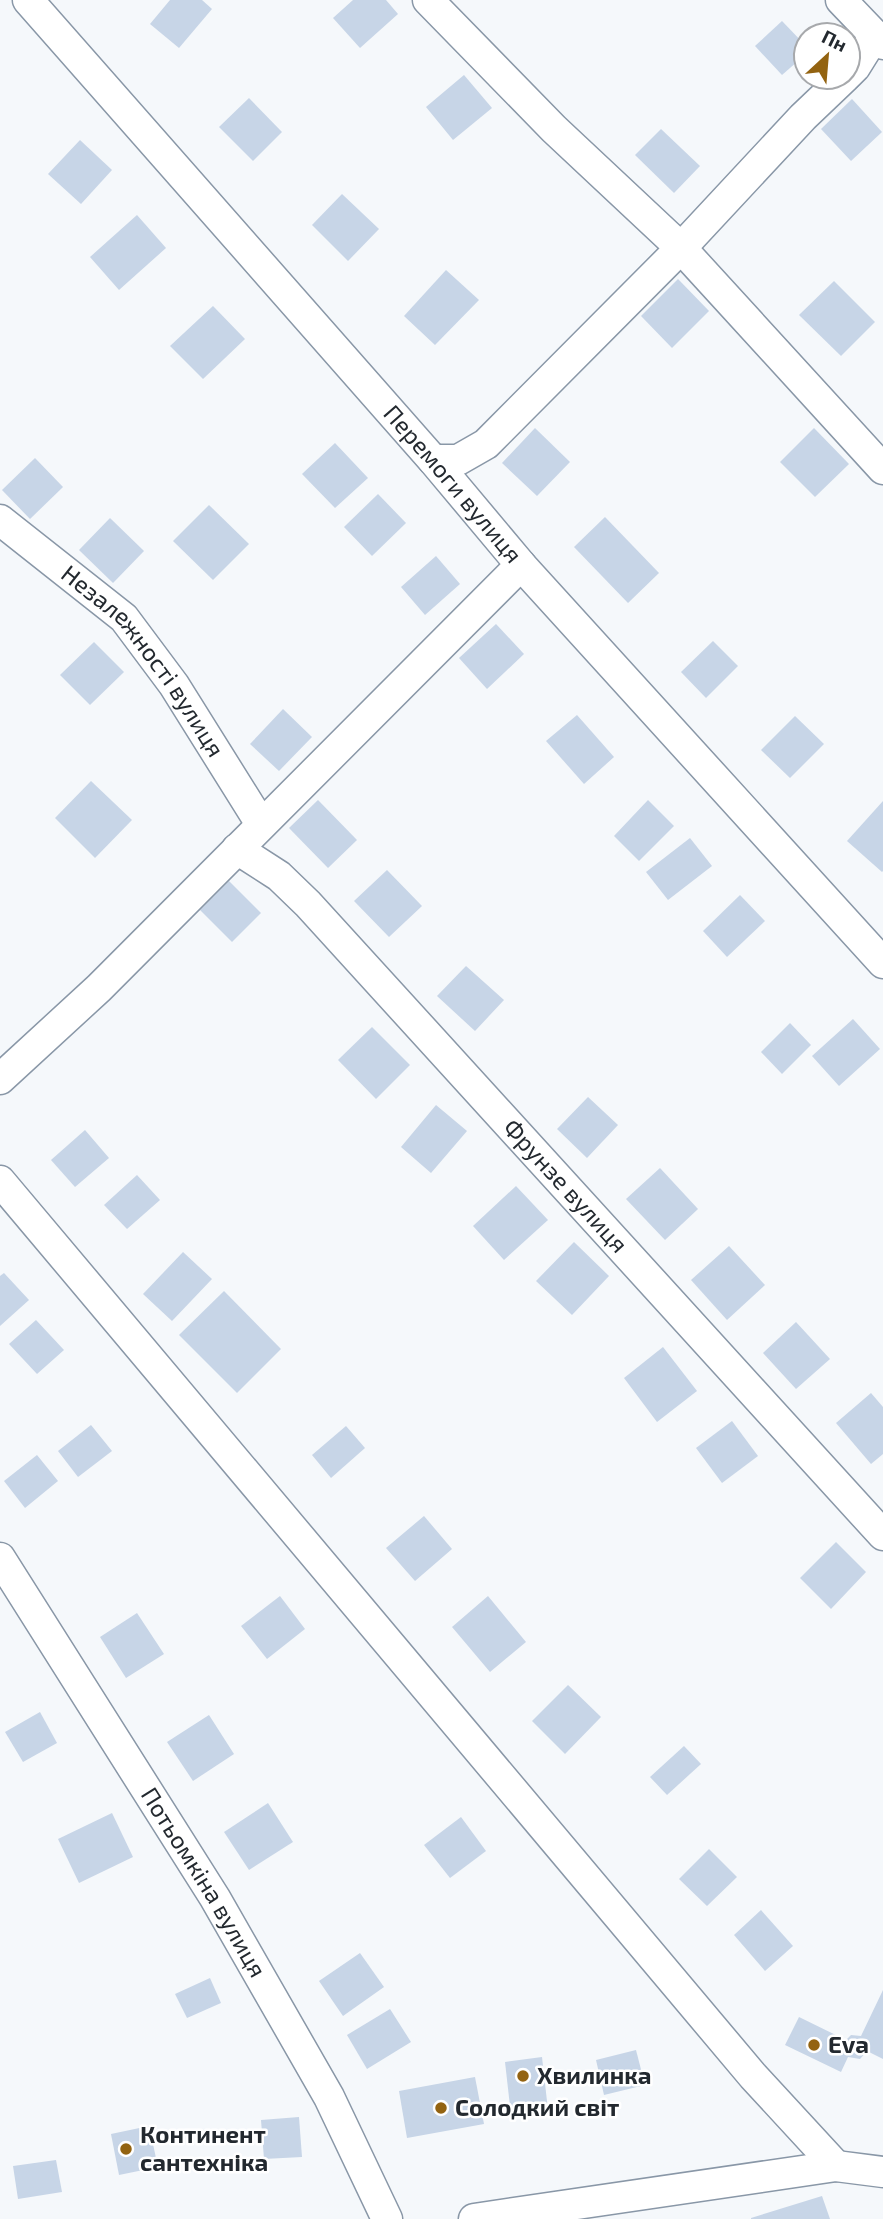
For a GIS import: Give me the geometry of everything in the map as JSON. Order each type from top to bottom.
[{"type":"street","name":"Перемоги вулиця","points":[[29,0],[433,460],[521,565],[883,963]]},
{"type":"street","points":[[428,0],[554,129],[681,248],[883,469]]},
{"type":"street","points":[[841,0],[879,39],[862,58]]},
{"type":"street","points":[[433,460],[458,460],[486,444],[681,248],[830,91]]},
{"type":"street","name":"Незалежності вулиця","points":[[0,520],[124,618],[174,685],[261,824]]},
{"type":"street","points":[[0,1079],[99,988],[521,565]]},
{"type":"street","name":"Фрунзе вулиця","points":[[237,849],[279,876],[308,904],[883,1535]]},
{"type":"street","points":[[0,1181],[753,2076],[836,2166]]},
{"type":"street","name":"Потьомкіна вулиця","points":[[0,1558],[215,1898],[329,2097],[387,2219]]},
{"type":"street","points":[[474,2219],[836,2166],[883,2172]]},
{"type":"building","points":[[170,0],[202,0],[212,9],[179,48],[150,24]]},
{"type":"building","points":[[353,0],[386,0],[398,14],[360,48],[333,18]]},
{"type":"building","points":[[782,21],[792,31],[792,66],[782,75],[755,46]]},
{"type":"building","points":[[464,75],[492,108],[453,140],[426,107]]},
{"type":"building","points":[[249,98],[282,132],[253,161],[219,127]]},
{"type":"building","points":[[852,99],[882,132],[851,161],[821,129]]},
{"type":"building","points":[[661,129],[700,166],[674,193],[635,155]]},
{"type":"building","points":[[80,140],[112,170],[81,204],[48,174]]},
{"type":"building","points":[[342,194],[379,229],[348,261],[312,225]]},
{"type":"building","points":[[137,215],[166,248],[119,290],[90,257]]},
{"type":"building","points":[[446,270],[479,300],[435,345],[404,316]]},
{"type":"building","points":[[678,279],[709,311],[672,348],[641,316]]},
{"type":"building","points":[[834,281],[875,322],[841,356],[799,315]]},
{"type":"building","points":[[213,306],[245,339],[203,379],[170,346]]},
{"type":"building","points":[[535,428],[570,462],[537,496],[502,463]]},
{"type":"building","points":[[814,428],[849,464],[815,497],[780,462]]},
{"type":"building","points":[[335,443],[368,478],[335,508],[302,474]]},
{"type":"building","points":[[35,458],[63,487],[30,519],[2,490]]},
{"type":"building","points":[[378,494],[406,523],[372,556],[344,527]]},
{"type":"building","points":[[209,505],[249,544],[213,580],[173,541]]},
{"type":"building","points":[[605,517],[659,573],[628,603],[574,547]]},
{"type":"building","points":[[110,518],[144,551],[113,583],[79,550]]},
{"type":"building","points":[[436,556],[460,584],[425,615],[401,587]]},
{"type":"building","points":[[496,624],[524,654],[487,689],[459,658]]},
{"type":"building","points":[[713,641],[738,666],[706,698],[681,672]]},
{"type":"building","points":[[94,642],[124,672],[90,705],[60,675]]},
{"type":"building","points":[[283,709],[312,737],[279,771],[250,744]]},
{"type":"building","points":[[577,715],[614,757],[584,784],[546,741]]},
{"type":"building","points":[[795,716],[824,744],[790,778],[761,750]]},
{"type":"building","points":[[91,781],[132,820],[95,858],[55,818]]},
{"type":"building","points":[[318,800],[357,840],[328,868],[289,828]]},
{"type":"building","points":[[648,800],[674,826],[639,861],[614,836]]},
{"type":"building","points":[[883,801],[883,871],[882,872],[847,841]]},
{"type":"building","points":[[690,838],[712,866],[668,900],[646,872]]},
{"type":"building","points":[[387,870],[422,906],[389,937],[354,901]]},
{"type":"building","points":[[229,881],[261,913],[232,942],[200,910]]},
{"type":"building","points":[[740,895],[765,921],[727,957],[703,931]]},
{"type":"building","points":[[466,966],[504,1000],[475,1031],[437,996]]},
{"type":"building","points":[[853,1019],[880,1049],[839,1086],[812,1056]]},
{"type":"building","points":[[790,1023],[811,1045],[782,1074],[761,1052]]},
{"type":"building","points":[[372,1027],[410,1065],[376,1099],[338,1060]]},
{"type":"building","points":[[588,1097],[618,1125],[587,1158],[557,1129]]},
{"type":"building","points":[[436,1105],[467,1131],[431,1173],[401,1147]]},
{"type":"building","points":[[85,1130],[109,1158],[75,1187],[51,1160]]},
{"type":"building","points":[[660,1168],[698,1209],[665,1240],[626,1199]]},
{"type":"building","points":[[137,1175],[160,1200],[127,1229],[104,1205]]},
{"type":"building","points":[[516,1186],[548,1220],[504,1260],[473,1226]]},
{"type":"building","points":[[574,1242],[609,1276],[572,1315],[536,1281]]},
{"type":"building","points":[[729,1246],[765,1285],[727,1320],[691,1280]]},
{"type":"building","points":[[183,1252],[212,1279],[172,1321],[143,1294]]},
{"type":"building","points":[[4,1273],[29,1300],[0,1326],[0,1276]]},
{"type":"building","points":[[224,1291],[281,1349],[237,1393],[179,1335]]},
{"type":"building","points":[[36,1320],[64,1350],[37,1374],[9,1344]]},
{"type":"building","points":[[796,1322],[830,1359],[796,1389],[763,1353]]},
{"type":"building","points":[[663,1347],[697,1391],[657,1422],[624,1378]]},
{"type":"building","points":[[871,1393],[883,1407],[883,1454],[871,1464],[836,1423]]},
{"type":"building","points":[[732,1421],[758,1456],[722,1483],[696,1448]]},
{"type":"building","points":[[91,1425],[112,1451],[78,1477],[58,1451]]},
{"type":"building","points":[[346,1426],[365,1448],[331,1478],[312,1455]]},
{"type":"building","points":[[37,1455],[58,1481],[25,1508],[4,1481]]},
{"type":"building","points":[[424,1516],[452,1549],[415,1581],[386,1548]]},
{"type":"building","points":[[836,1542],[866,1572],[831,1609],[800,1578]]},
{"type":"building","points":[[280,1596],[305,1629],[267,1659],[241,1626]]},
{"type":"building","points":[[488,1596],[526,1642],[490,1672],[452,1627]]},
{"type":"building","points":[[137,1613],[164,1654],[126,1678],[100,1637]]},
{"type":"building","points":[[568,1685],[601,1717],[565,1754],[532,1721]]},
{"type":"building","points":[[40,1712],[57,1743],[23,1762],[5,1732]]},
{"type":"building","points":[[209,1715],[234,1754],[193,1781],[167,1742]]},
{"type":"building","points":[[684,1746],[701,1764],[667,1795],[650,1777]]},
{"type":"building","points":[[268,1803],[293,1842],[249,1870],[224,1832]]},
{"type":"building","points":[[112,1813],[133,1857],[79,1883],[58,1839]]},
{"type":"building","points":[[461,1817],[486,1851],[450,1878],[424,1845]]},
{"type":"building","points":[[709,1849],[737,1877],[707,1906],[679,1879]]},
{"type":"building","points":[[761,1910],[793,1946],[765,1971],[734,1935]]},
{"type":"building","points":[[360,1953],[384,1987],[343,2016],[319,1981]]},
{"type":"building","points":[[210,1978],[221,2003],[187,2018],[175,1994]]},
{"type":"building","points":[[883,1990],[883,2059],[867,2051],[860,2059],[848,2057],[841,2072],[785,2045],[799,2017],[846,2040],[851,2035],[861,2036]]},
{"type":"building","points":[[390,2009],[411,2042],[367,2069],[347,2035]]},
{"type":"building","points":[[636,2050],[645,2085],[604,2095],[596,2060]]},
{"type":"building","points":[[542,2057],[548,2110],[511,2115],[505,2062]]},
{"type":"building","name":"Солодкий світ","points":[[475,2077],[484,2124],[407,2138],[399,2091]]},
{"type":"building","points":[[299,2117],[302,2157],[264,2159],[261,2120]]},
{"type":"building","points":[[149,2126],[158,2167],[119,2175],[111,2134]]},
{"type":"building","points":[[56,2160],[62,2192],[18,2199],[13,2166]]},
{"type":"building","points":[[822,2196],[830,2219],[751,2219],[751,2218]]},
{"type":"place","name":"Eva","points":[[814,2045]]},
{"type":"place","name":"Хвилинка","points":[[523,2076]]},
{"type":"place","name":"Солодкий світ","points":[[441,2108]]},
{"type":"place","name":"Континент сантехніка","points":[[126,2149]]}]
